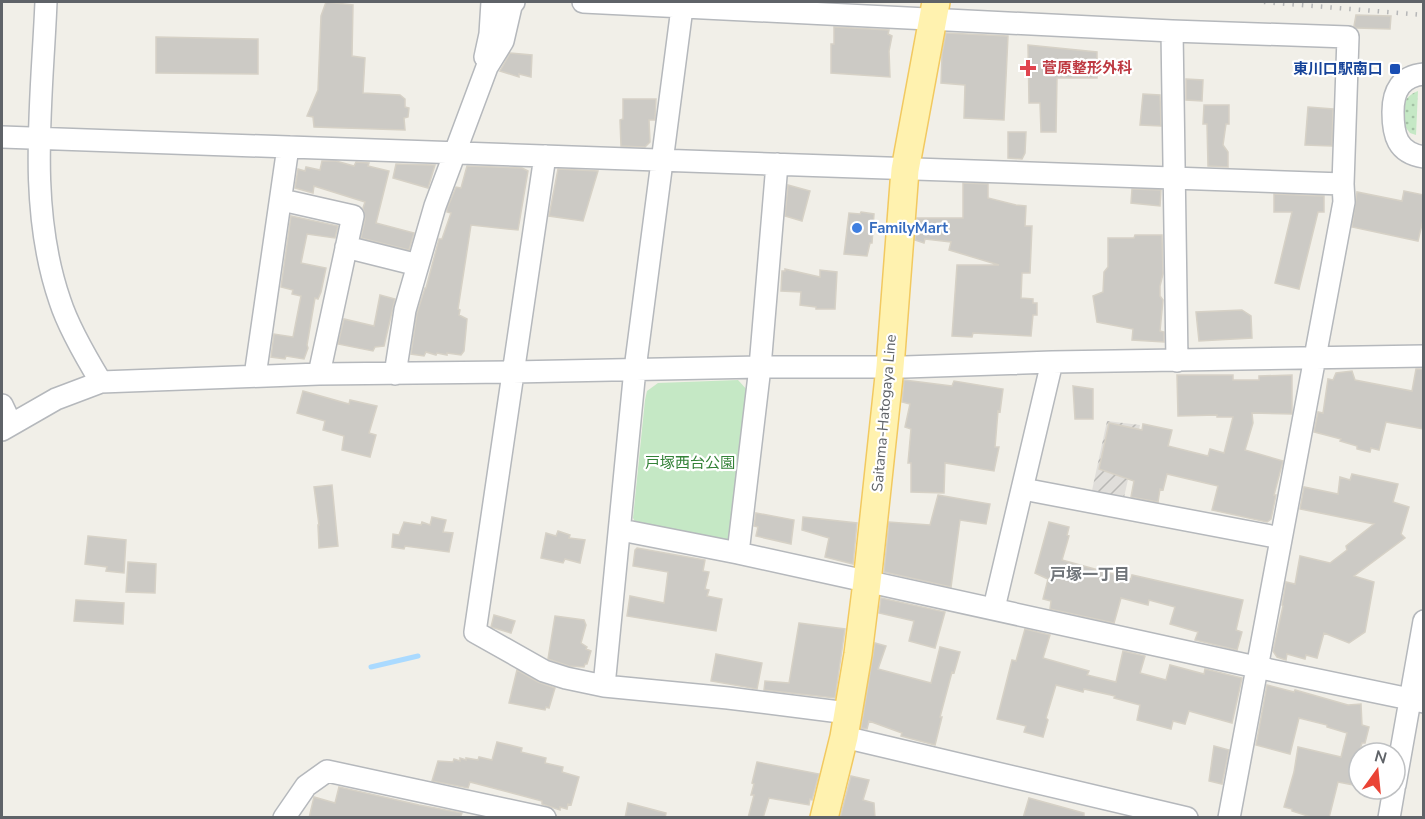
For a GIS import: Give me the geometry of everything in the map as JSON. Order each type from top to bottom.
[{"type":"main road","name":"Saitama-Hatogaya Line","points":[[824,818],[846,725],[867,582],[890,367],[905,170],[934,9]]},
{"type":"street","points":[[46,2],[41,207],[48,256],[60,302],[101,382]]},
{"type":"street","points":[[487,67],[485,59],[490,34],[492,2]]},
{"type":"street","points":[[395,374],[405,310],[435,206],[487,67],[503,41],[512,2],[514,2]]},
{"type":"street","points":[[583,2],[682,8],[934,9],[1172,31],[1348,37],[1344,202],[1229,818]]},
{"type":"street","points":[[604,686],[635,369],[682,8]]},
{"type":"street","points":[[1172,31],[1177,361]]},
{"type":"street","points":[[1424,74],[1409,76],[1402,82],[1394,96],[1393,131],[1398,143],[1416,155],[1424,157]]},
{"type":"street","points":[[2,137],[661,158],[905,170],[1343,184]]},
{"type":"street","points":[[1398,143],[1424,144]]},
{"type":"street","points":[[255,376],[288,147]]},
{"type":"street","points":[[545,156],[475,633],[544,671],[566,678],[604,686],[728,698],[846,725],[1187,818]]},
{"type":"street","points":[[738,553],[760,367],[777,164]]},
{"type":"street","points":[[282,200],[353,216],[319,374]]},
{"type":"street","points":[[346,248],[418,265]]},
{"type":"street","points":[[2,405],[6,427],[56,399],[101,382],[319,374],[890,367],[1424,356]]},
{"type":"street","points":[[994,608],[1052,362]]},
{"type":"street","points":[[1023,489],[1281,538]]},
{"type":"street","points":[[621,530],[738,553],[1417,701]]},
{"type":"street","points":[[1407,741],[1417,701],[1424,621]]},
{"type":"street","points":[[284,818],[306,786],[327,771],[544,818]]},
{"type":"street","points":[[1389,818],[1392,801]]},
{"type":"shaded area","points":[[1107,421],[1140,425],[1123,502],[1091,495]]},
{"type":"green space","points":[[1418,91],[1416,135],[1410,133],[1403,124],[1403,113],[1406,100]]},
{"type":"green space","name":"戸塚西台公園","points":[[738,380],[748,391],[734,537],[723,544],[637,525],[633,518],[647,391],[658,383]]},
{"type":"building","points":[[326,2],[353,5],[352,56],[365,58],[363,93],[400,95],[405,99],[405,107],[409,108],[408,117],[404,118],[405,130],[314,127],[313,117],[307,116],[318,90],[321,16]]},
{"type":"building","points":[[1356,15],[1391,16],[1390,29],[1356,28],[1354,26]]},
{"type":"building","points":[[834,27],[889,30],[888,34],[892,36],[889,51],[890,77],[831,73],[831,44],[834,44]]},
{"type":"building","points":[[946,33],[1008,36],[1004,120],[964,118],[965,85],[941,83],[942,54]]},
{"type":"building","points":[[156,37],[258,39],[258,74],[156,73]]},
{"type":"building","points":[[1028,45],[1097,52],[1097,78],[1057,78],[1056,132],[1041,132],[1040,103],[1029,103]]},
{"type":"building","points":[[510,53],[532,55],[531,77],[519,74],[519,77],[500,71]]},
{"type":"building","points":[[1186,79],[1203,80],[1202,101],[1186,100]]},
{"type":"building","points":[[1143,94],[1160,95],[1161,126],[1140,125]]},
{"type":"building","points":[[623,99],[656,99],[655,120],[649,120],[650,142],[645,147],[621,146],[620,120],[623,119]]},
{"type":"building","points":[[1204,105],[1229,105],[1229,124],[1226,124],[1223,145],[1228,152],[1228,167],[1208,166],[1207,124],[1203,124]]},
{"type":"building","points":[[1308,107],[1333,109],[1332,146],[1305,145]]},
{"type":"building","points":[[1008,132],[1026,132],[1025,153],[1022,159],[1008,158]]},
{"type":"building","points":[[322,161],[336,161],[354,166],[356,162],[369,163],[368,166],[389,171],[376,223],[414,233],[409,250],[361,238],[365,219],[363,208],[365,202],[314,186],[313,193],[295,188],[298,169],[305,171],[306,167],[320,170]]},
{"type":"building","points":[[396,164],[435,165],[428,188],[393,178]]},
{"type":"building","points":[[467,166],[522,168],[528,171],[518,230],[471,225],[458,309],[460,310],[459,315],[467,319],[464,351],[461,355],[437,353],[436,355],[426,352],[424,356],[411,354],[417,313],[439,239],[442,239],[451,213],[447,212],[447,209],[456,187],[461,188]]},
{"type":"building","points":[[558,169],[598,171],[583,221],[549,216]]},
{"type":"building","points":[[963,183],[988,184],[988,198],[1026,206],[1025,226],[1032,226],[1030,273],[1022,273],[1021,298],[1033,299],[1033,303],[1037,303],[1037,315],[1033,315],[1031,336],[973,333],[972,337],[952,336],[957,265],[999,265],[949,250],[951,242],[925,239],[924,243],[915,240],[917,218],[963,218]]},
{"type":"building","points":[[788,185],[810,191],[802,221],[785,216]]},
{"type":"building","points":[[1132,189],[1161,190],[1160,206],[1131,203]]},
{"type":"building","points":[[1404,191],[1424,195],[1424,216],[1418,241],[1352,227],[1357,192],[1402,201]]},
{"type":"building","points":[[1274,194],[1324,196],[1324,212],[1318,212],[1299,289],[1275,283],[1292,212],[1274,212]]},
{"type":"building","points":[[861,212],[874,214],[872,243],[870,243],[867,256],[844,254],[849,213],[860,214]]},
{"type":"building","points":[[291,216],[338,226],[335,238],[307,234],[301,263],[326,268],[321,292],[318,299],[315,298],[308,348],[304,359],[286,356],[285,359],[271,357],[274,334],[293,337],[301,296],[292,294],[293,290],[281,287]]},
{"type":"building","points":[[1135,235],[1162,235],[1163,274],[1160,296],[1163,300],[1160,331],[1164,332],[1164,342],[1132,340],[1133,329],[1097,322],[1093,296],[1103,292],[1104,272],[1108,267],[1108,238],[1134,238]]},
{"type":"building","points":[[785,269],[820,277],[820,270],[837,272],[835,309],[816,309],[816,307],[800,305],[801,292],[781,291],[782,271]]},
{"type":"building","points":[[380,295],[395,299],[384,346],[375,347],[373,351],[338,344],[344,319],[374,326]]},
{"type":"building","points":[[1242,310],[1251,316],[1252,338],[1199,341],[1196,312]]},
{"type":"building","points":[[1416,369],[1424,369],[1424,429],[1386,422],[1379,450],[1371,448],[1370,452],[1357,449],[1357,446],[1340,441],[1341,439],[1314,432],[1318,412],[1323,413],[1328,379],[1333,380],[1336,373],[1352,371],[1355,380],[1412,391]]},
{"type":"building","points":[[1177,375],[1233,375],[1233,380],[1259,380],[1259,376],[1292,375],[1292,414],[1252,413],[1253,423],[1245,450],[1283,461],[1274,495],[1276,495],[1271,519],[1267,522],[1212,510],[1218,486],[1167,474],[1163,490],[1160,489],[1158,502],[1131,497],[1134,481],[1099,469],[1109,423],[1142,430],[1143,424],[1172,430],[1168,446],[1208,456],[1210,449],[1224,453],[1233,417],[1178,416]]},
{"type":"building","points":[[904,380],[952,386],[954,381],[1003,389],[1000,412],[998,411],[995,447],[999,447],[994,471],[945,463],[944,493],[911,492],[911,463],[908,463],[911,429],[905,427],[910,404],[902,402]]},
{"type":"building","points":[[1073,386],[1093,389],[1093,419],[1075,419]]},
{"type":"building","points":[[303,391],[349,404],[350,400],[377,406],[369,433],[376,435],[370,457],[342,450],[344,436],[323,430],[325,421],[297,413]]},
{"type":"building","points":[[1352,474],[1398,484],[1393,502],[1409,507],[1401,534],[1405,538],[1354,576],[1374,582],[1365,632],[1349,643],[1324,633],[1317,658],[1306,655],[1305,659],[1287,654],[1286,660],[1277,657],[1273,651],[1286,582],[1295,584],[1300,556],[1330,563],[1347,550],[1346,546],[1374,524],[1300,509],[1304,487],[1338,494],[1340,477],[1350,480]]},
{"type":"building","points":[[332,485],[338,546],[319,548],[319,525],[314,487]]},
{"type":"building","points":[[938,495],[990,504],[986,524],[960,520],[951,587],[884,572],[889,522],[930,525]]},
{"type":"building","points":[[756,513],[794,520],[791,544],[756,536],[758,527],[754,526]]},
{"type":"building","points":[[432,517],[446,520],[443,532],[453,533],[449,552],[405,546],[404,549],[392,547],[393,534],[399,535],[404,522],[421,525],[422,522],[430,525]]},
{"type":"building","points":[[803,517],[857,523],[853,564],[825,557],[829,538],[802,530]]},
{"type":"building","points":[[1049,522],[1069,527],[1067,535],[1069,536],[1062,560],[1131,579],[1132,575],[1243,600],[1236,630],[1242,632],[1237,650],[1195,640],[1198,632],[1170,624],[1175,607],[1149,600],[1148,605],[1121,598],[1114,623],[1050,609],[1051,601],[1043,599],[1048,579],[1035,573]]},
{"type":"building","points":[[558,531],[570,535],[569,538],[585,540],[580,563],[565,559],[563,563],[541,558],[546,533],[556,536]]},
{"type":"building","points":[[88,536],[126,540],[124,573],[106,571],[107,567],[85,564]]},
{"type":"building","points":[[637,548],[705,560],[703,571],[709,572],[705,589],[709,590],[707,596],[722,599],[716,631],[627,616],[630,596],[664,603],[668,572],[633,566]]},
{"type":"building","points":[[128,562],[156,564],[155,593],[126,592]]},
{"type":"building","points":[[881,598],[945,612],[935,648],[909,641],[914,621],[879,613]]},
{"type":"building","points":[[76,600],[124,603],[123,624],[74,621]]},
{"type":"building","points":[[494,615],[515,621],[511,633],[491,627]]},
{"type":"building","points":[[555,616],[584,620],[586,625],[581,643],[591,651],[584,667],[569,666],[548,659]]},
{"type":"building","points":[[799,623],[845,629],[835,698],[764,690],[765,681],[789,683]]},
{"type":"building","points":[[1025,629],[1050,635],[1043,658],[1089,671],[1087,675],[1116,682],[1123,651],[1145,656],[1140,673],[1166,680],[1170,665],[1204,674],[1205,669],[1242,678],[1232,723],[1189,711],[1185,724],[1173,721],[1171,729],[1137,720],[1140,705],[1114,698],[1115,696],[1084,689],[1083,692],[1056,685],[1043,737],[1024,732],[1026,726],[997,719],[1012,660],[1016,661]]},
{"type":"building","points":[[875,643],[886,646],[878,669],[931,683],[940,647],[960,652],[954,673],[952,672],[935,745],[901,736],[902,733],[869,721],[867,729],[861,728]]},
{"type":"building","points":[[716,654],[762,663],[757,689],[711,681]]},
{"type":"building","points":[[517,670],[538,682],[555,688],[549,708],[546,707],[545,710],[509,703]]},
{"type":"building","points":[[1267,685],[1294,692],[1295,690],[1348,705],[1361,704],[1362,725],[1369,727],[1366,741],[1347,741],[1347,784],[1338,782],[1329,818],[1314,818],[1284,807],[1298,747],[1341,757],[1347,733],[1299,718],[1290,754],[1256,745]]},
{"type":"building","points":[[497,742],[522,748],[521,752],[546,758],[545,763],[563,767],[562,772],[579,777],[571,805],[568,804],[567,809],[560,807],[560,810],[542,804],[542,801],[470,782],[468,788],[432,781],[438,761],[453,762],[454,759],[460,761],[460,758],[478,760],[479,757],[492,760]]},
{"type":"building","points":[[1214,746],[1229,750],[1222,784],[1209,781]]},
{"type":"building","points":[[757,762],[819,774],[809,805],[769,798],[763,818],[748,818],[754,795],[751,795],[754,784],[752,783]]},
{"type":"building","points":[[851,776],[869,780],[863,800],[874,803],[875,818],[840,818]]},
{"type":"building","points":[[339,787],[462,813],[460,818],[309,818],[314,797],[335,803]]},
{"type":"building","points":[[1029,798],[1084,813],[1084,818],[1023,818]]},
{"type":"building","points":[[628,803],[666,813],[665,818],[625,818]]},
{"type":"waterway","points":[[371,667],[418,656]]},
{"type":"railway","points":[[1264,2],[1424,15]]},
{"type":"place","name":"菅原整形外科","points":[[1028,68]]},
{"type":"place","name":"東川口駅南口","points":[[1395,69]]},
{"type":"place","name":"FamilyMart","points":[[857,228]]},
{"type":"district","name":"戸塚一丁目","points":[[1090,575]]}]
